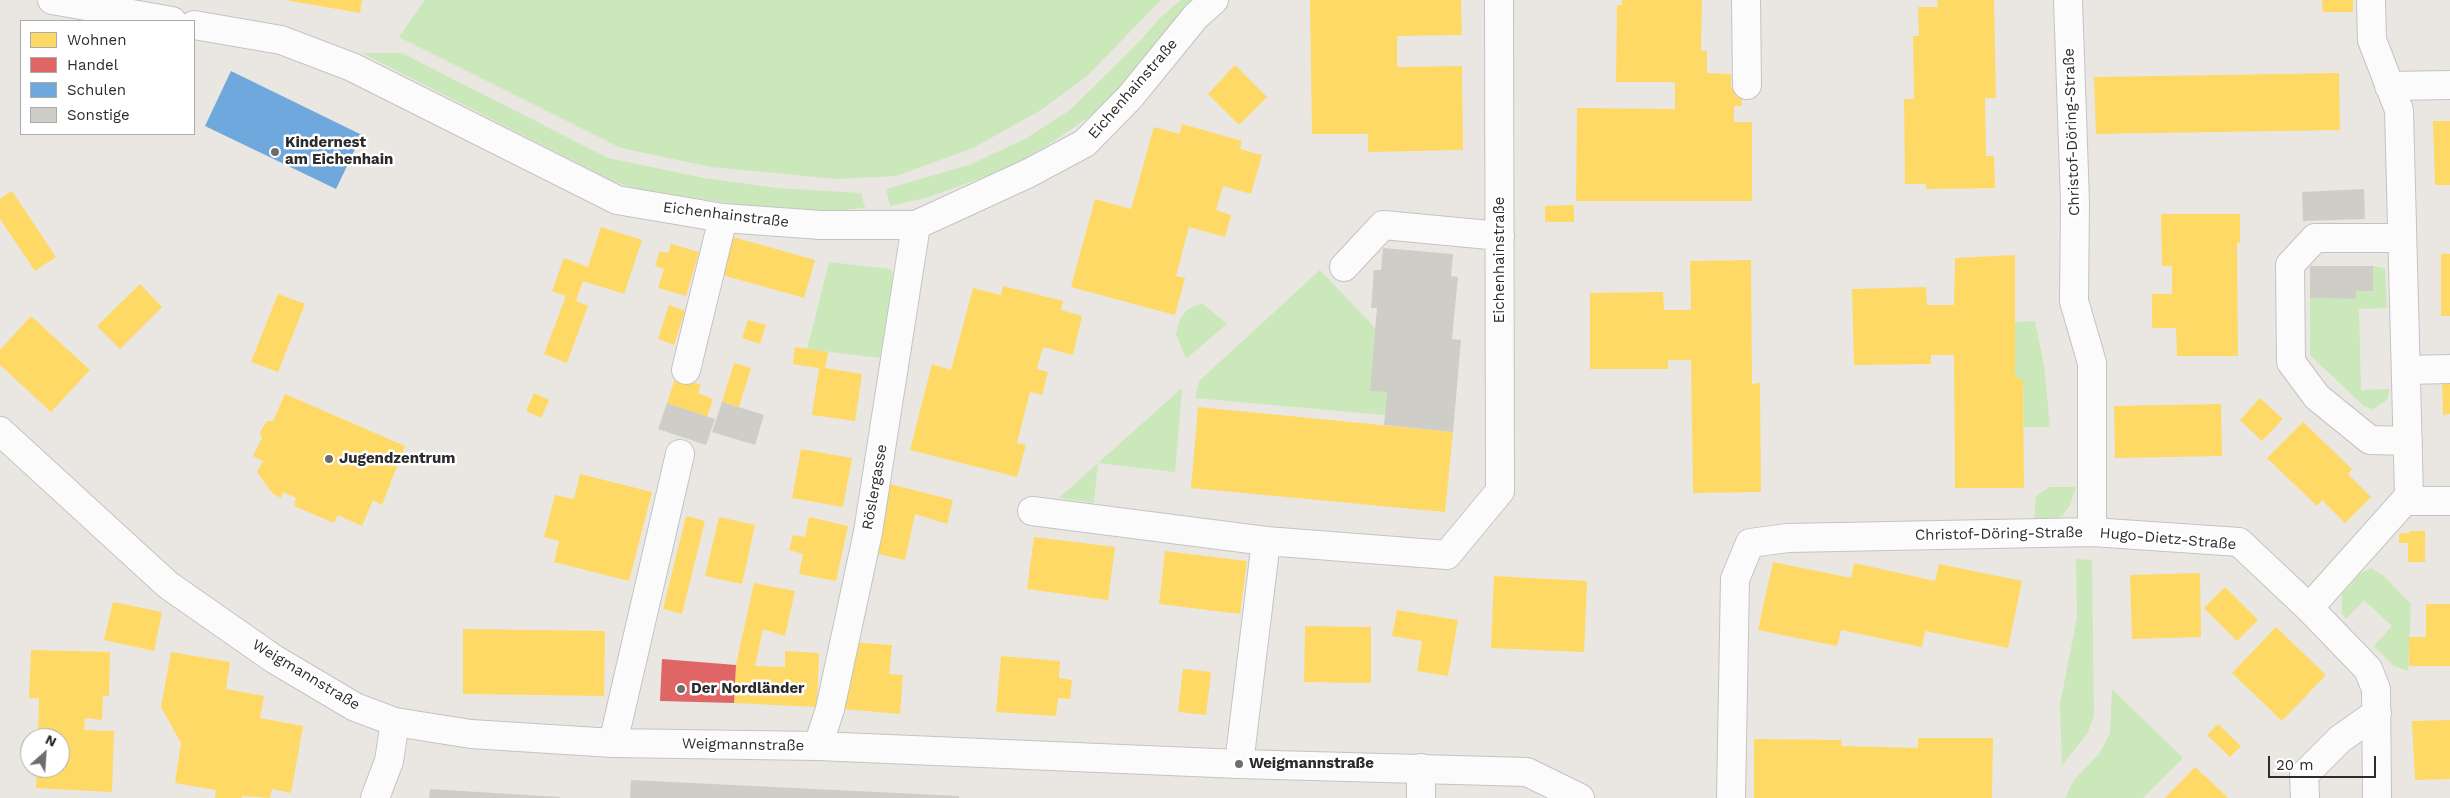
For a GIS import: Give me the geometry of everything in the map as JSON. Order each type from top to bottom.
[{"type":"street","points":[[52,0],[166,20]]},
{"type":"street","name":"Eichenhainstraße","points":[[195,25],[281,40],[352,67],[617,200],[724,218],[821,226],[916,224],[1029,173],[1085,143],[1130,96],[1196,16],[1214,0]]},
{"type":"street","name":"Eichenhainstraße","points":[[1266,542],[1447,555],[1500,491],[1499,0]]},
{"type":"street","points":[[1746,0],[1747,85]]},
{"type":"street","name":"Christof-Döring-Straße","points":[[1731,798],[1735,579],[1750,544],[1788,538],[2092,532],[2092,364],[2074,301],[2075,202],[2068,0]]},
{"type":"street","points":[[2309,608],[2409,496],[2399,110],[2372,40],[2371,0]]},
{"type":"street","points":[[2389,86],[2450,85]]},
{"type":"street","points":[[686,370],[724,218]]},
{"type":"street","name":"Röslergasse","points":[[818,746],[830,709],[868,532],[916,224]]},
{"type":"street","points":[[1344,267],[1383,225],[1500,236]]},
{"type":"street","points":[[2402,238],[2315,238],[2290,265],[2291,362],[2317,397],[2370,440],[2408,441]]},
{"type":"street","points":[[2406,370],[2450,369]]},
{"type":"street","name":"Weigmannstraße","points":[[3,443],[168,584],[282,664],[356,707],[395,722],[471,734],[613,742],[818,746],[1239,764],[1527,772],[1580,798]]},
{"type":"street","points":[[613,742],[680,454]]},
{"type":"street","points":[[2406,501],[2450,501]]},
{"type":"street","points":[[1032,511],[1266,542],[1239,764]]},
{"type":"street","name":"Hugo-Dietz-Straße","points":[[2092,532],[2239,542],[2309,608],[2368,669],[2376,689],[2377,798]]},
{"type":"street","points":[[2305,798],[2304,775],[2340,739],[2377,713]]},
{"type":"street","points":[[375,798],[390,761],[395,722]]},
{"type":"street","points":[[1421,768],[1421,798]]},
{"type":"green space","points":[[425,0],[1161,0],[1088,75],[1041,110],[973,148],[896,176],[836,179],[711,167],[621,148],[399,37]]},
{"type":"green space","points":[[1181,0],[1196,0],[1124,87],[1089,117],[1048,145],[1003,170],[929,197],[890,206],[886,189],[969,165],[1025,139],[1070,110],[1139,42],[1161,17]]},
{"type":"green space","points":[[362,53],[402,53],[608,158],[704,178],[777,188],[861,193],[865,208],[832,211],[757,207],[640,190],[613,181]]},
{"type":"green space","points":[[829,262],[891,269],[893,278],[880,358],[807,349]]},
{"type":"green space","points":[[2373,266],[2385,268],[2387,308],[2359,309],[2361,390],[2390,389],[2387,400],[2373,409],[2365,407],[2310,355],[2310,298],[2355,299],[2356,291]]},
{"type":"green space","points":[[1320,270],[1376,329],[1370,390],[1387,392],[1385,415],[1195,398],[1199,381]]},
{"type":"green space","points":[[1202,303],[1227,324],[1186,359],[1176,334],[1180,319],[1188,309]]},
{"type":"green space","points":[[2035,321],[2044,365],[2050,427],[2024,427],[2023,380],[2015,378],[2015,322]]},
{"type":"green space","points":[[1182,388],[1175,472],[1098,463]]},
{"type":"green space","points":[[1098,463],[1094,503],[1059,498]]},
{"type":"green space","points":[[2049,487],[2076,487],[2070,505],[2063,515],[2049,522],[2034,520],[2036,496]]},
{"type":"green space","points":[[2076,559],[2092,560],[2094,716],[2087,734],[2062,765],[2060,704],[2077,618]]},
{"type":"green space","points":[[2371,568],[2384,576],[2411,604],[2408,671],[2394,666],[2374,646],[2392,626],[2364,600],[2346,619],[2342,614],[2342,594],[2361,573]]},
{"type":"green space","points":[[2112,689],[2183,758],[2143,798],[2065,798],[2074,780],[2099,754],[2110,733]]},
{"type":"building: Wohnen","points":[[285,0],[362,0],[360,13]]},
{"type":"building: Wohnen","points":[[1310,0],[1461,0],[1462,35],[1397,36],[1397,67],[1462,66],[1463,150],[1368,152],[1368,134],[1312,134]]},
{"type":"building: Wohnen","points":[[1622,0],[1702,0],[1701,51],[1707,51],[1707,73],[1731,74],[1731,88],[1742,88],[1742,106],[1734,106],[1734,122],[1752,122],[1752,201],[1576,201],[1577,108],[1675,109],[1675,82],[1616,82],[1617,5],[1622,5]]},
{"type":"building: Wohnen","points":[[1937,0],[1994,0],[1996,98],[1985,98],[1986,156],[1994,156],[1995,188],[1926,189],[1926,184],[1905,184],[1904,99],[1914,99],[1913,36],[1919,36],[1918,7],[1938,7]]},
{"type":"building: Wohnen","points":[[2322,0],[2353,0],[2353,12],[2323,12]]},
{"type":"building: Wohnen","points":[[1235,65],[1267,97],[1239,125],[1208,94]]},
{"type":"building: Wohnen","points":[[2339,73],[2340,130],[2096,134],[2094,77]]},
{"type":"building: Wohnen","points":[[2433,121],[2450,121],[2450,185],[2435,185]]},
{"type":"building: Wohnen","points":[[1182,124],[1242,141],[1240,149],[1262,155],[1251,194],[1223,186],[1216,210],[1231,215],[1225,237],[1189,227],[1176,276],[1185,278],[1175,315],[1071,287],[1095,199],[1131,209],[1154,127],[1180,134]]},
{"type":"building: Wohnen","points":[[12,191],[56,257],[35,271],[0,219],[0,199]]},
{"type":"building: Wohnen","points":[[1574,205],[1574,222],[1545,222],[1545,206]]},
{"type":"building: Wohnen","points":[[2161,214],[2240,214],[2240,243],[2237,243],[2238,356],[2177,356],[2176,328],[2152,328],[2152,294],[2172,294],[2172,266],[2162,266]]},
{"type":"building: Wohnen","points":[[601,227],[642,240],[624,294],[583,281],[576,301],[588,306],[567,363],[544,354],[566,296],[552,291],[564,258],[588,267]]},
{"type":"building: Wohnen","points":[[726,235],[815,260],[804,298],[715,273]]},
{"type":"building: Wohnen","points":[[671,244],[699,252],[686,296],[658,288],[664,269],[655,266],[660,251],[668,253]]},
{"type":"building: Wohnen","points":[[2441,254],[2450,254],[2450,316],[2441,316]]},
{"type":"building: Wohnen","points":[[2015,255],[2015,378],[2023,379],[2024,488],[1955,488],[1954,355],[1931,355],[1931,364],[1854,365],[1852,289],[1926,287],[1927,305],[1954,305],[1955,258]]},
{"type":"building: Wohnen","points":[[1751,260],[1752,384],[1760,383],[1761,492],[1693,493],[1691,360],[1668,360],[1668,369],[1590,369],[1590,293],[1663,292],[1664,310],[1691,310],[1690,261]]},
{"type":"building: Wohnen","points":[[140,284],[162,307],[120,349],[97,326]]},
{"type":"building: Wohnen","points":[[1003,286],[1063,301],[1061,310],[1082,316],[1073,355],[1043,347],[1037,369],[1048,372],[1042,395],[1030,392],[1017,443],[1026,445],[1017,477],[910,450],[932,364],[951,370],[973,288],[1001,295]]},
{"type":"building: Wohnen","points":[[278,294],[305,304],[278,372],[251,362]]},
{"type":"building: Wohnen","points":[[669,305],[685,311],[674,345],[658,339]]},
{"type":"building: Wohnen","points":[[31,316],[90,370],[51,412],[0,365],[0,350]]},
{"type":"building: Wohnen","points":[[748,320],[766,325],[760,344],[742,338]]},
{"type":"building: Wohnen","points":[[795,347],[828,352],[825,368],[862,374],[855,421],[812,415],[819,368],[793,364]]},
{"type":"building: Wohnen","points":[[734,363],[751,368],[739,407],[722,402]]},
{"type":"building: Wohnen","points":[[676,376],[701,385],[698,393],[713,399],[707,417],[667,403]]},
{"type":"building: Wohnen","points":[[2442,380],[2450,380],[2450,414],[2443,415]]},
{"type":"building: Wohnen","points":[[534,393],[549,400],[541,418],[526,411]]},
{"type":"building: Wohnen","name":"Jugendzentrum","points":[[285,394],[405,446],[382,505],[373,500],[362,526],[338,515],[334,523],[294,506],[296,498],[283,492],[281,498],[273,494],[257,472],[263,461],[253,456],[262,438],[260,432],[267,421],[273,421]]},
{"type":"building: Wohnen","points":[[2260,398],[2283,419],[2262,441],[2240,420]]},
{"type":"building: Wohnen","points":[[2221,404],[2222,456],[2115,458],[2114,406]]},
{"type":"building: Wohnen","points":[[1198,407],[1453,432],[1445,512],[1191,488]]},
{"type":"building: Wohnen","points":[[2303,422],[2352,469],[2348,474],[2371,497],[2345,523],[2322,500],[2317,506],[2267,458]]},
{"type":"building: Wohnen","points":[[801,449],[852,458],[843,507],[792,498]]},
{"type":"building: Wohnen","points":[[580,474],[652,492],[629,581],[554,562],[559,541],[544,537],[555,495],[574,499]]},
{"type":"building: Wohnen","points":[[890,484],[953,500],[947,524],[915,514],[905,560],[874,553]]},
{"type":"building: Wohnen","points":[[686,516],[705,521],[682,614],[663,609]]},
{"type":"building: Wohnen","points":[[719,517],[755,525],[742,584],[705,576]]},
{"type":"building: Wohnen","points":[[809,517],[848,526],[836,581],[799,574],[803,554],[789,550],[793,535],[805,537]]},
{"type":"building: Wohnen","points":[[2409,531],[2425,531],[2425,562],[2408,562],[2408,543],[2399,543],[2399,534],[2409,533]]},
{"type":"building: Wohnen","points":[[1034,537],[1115,547],[1108,600],[1027,589]]},
{"type":"building: Wohnen","points":[[1165,551],[1247,561],[1240,614],[1159,604]]},
{"type":"building: Wohnen","points":[[1773,562],[1851,578],[1854,563],[1935,581],[1939,564],[2022,581],[2008,648],[1925,631],[1922,647],[1841,630],[1837,646],[1758,630]]},
{"type":"building: Wohnen","points":[[2200,573],[2201,637],[2132,639],[2130,575]]},
{"type":"building: Wohnen","points":[[1494,576],[1587,581],[1584,652],[1491,648]]},
{"type":"building: Wohnen","points":[[754,583],[795,591],[785,636],[763,629],[755,666],[785,667],[785,651],[819,653],[817,707],[734,703],[736,665]]},
{"type":"building: Wohnen","points":[[2225,587],[2258,620],[2237,641],[2204,608]]},
{"type":"building: Wohnen","points":[[113,602],[162,612],[154,651],[104,640]]},
{"type":"building: Wohnen","points":[[2426,604],[2450,604],[2450,666],[2409,666],[2409,637],[2426,637]]},
{"type":"building: Wohnen","points":[[1397,610],[1458,620],[1448,676],[1417,671],[1422,641],[1392,636]]},
{"type":"building: Wohnen","points":[[1305,626],[1371,627],[1371,683],[1304,682]]},
{"type":"building: Wohnen","points":[[2276,627],[2326,675],[2282,721],[2232,673]]},
{"type":"building: Wohnen","points":[[463,629],[605,631],[604,696],[463,694]]},
{"type":"building: Wohnen","points":[[849,642],[892,645],[889,674],[903,675],[900,714],[844,709]]},
{"type":"building: Wohnen","points":[[31,650],[110,652],[109,696],[103,696],[102,720],[85,718],[84,730],[114,731],[112,792],[36,788],[36,778],[70,778],[70,728],[38,728],[39,698],[29,698]]},
{"type":"building: Wohnen","points":[[171,652],[230,662],[226,689],[264,696],[260,718],[303,726],[291,793],[272,789],[270,798],[242,796],[242,798],[215,798],[216,790],[175,783],[181,743],[161,707]]},
{"type":"building: Wohnen","points":[[1001,656],[1060,661],[1059,678],[1072,680],[1070,699],[1058,698],[1056,716],[996,712]]},
{"type":"building: Wohnen","points":[[1183,669],[1211,672],[1206,715],[1178,712]]},
{"type":"building: Wohnen","points":[[2450,720],[2450,779],[2415,780],[2412,721]]},
{"type":"building: Wohnen","points":[[2218,724],[2241,746],[2230,757],[2207,735]]},
{"type":"building: Wohnen","points":[[1918,738],[1993,738],[1992,798],[1754,798],[1754,739],[1842,740],[1841,746],[1918,748]]},
{"type":"building: Wohnen","points":[[2195,767],[2220,790],[2228,798],[2165,798]]},
{"type":"building: Handel","points":[[662,659],[736,665],[734,703],[660,701]]},
{"type":"building: Schulen","points":[[231,71],[362,135],[336,189],[205,126]]},
{"type":"building: Sonstige","points":[[2364,189],[2365,219],[2303,221],[2302,192]]},
{"type":"building: Sonstige","points":[[1383,248],[1453,254],[1451,276],[1458,277],[1452,339],[1461,340],[1453,432],[1384,425],[1387,392],[1370,391],[1377,308],[1371,308],[1374,270],[1381,270]]},
{"type":"building: Sonstige","points":[[2310,266],[2373,266],[2373,291],[2356,291],[2356,299],[2310,298]]},
{"type":"building: Sonstige","points":[[722,402],[764,415],[755,445],[712,432]]},
{"type":"building: Sonstige","points":[[667,403],[715,419],[706,445],[658,429]]},
{"type":"building: Sonstige","points":[[631,780],[959,796],[959,798],[630,798]]},
{"type":"building: Sonstige","points":[[430,789],[560,797],[560,798],[429,798]]},
{"type":"place","name":"Kindernest am Eichenhain","points":[[275,152]]},
{"type":"place","name":"Jugendzentrum","points":[[329,459]]},
{"type":"place","name":"Der Nordländer","points":[[681,689]]},
{"type":"place","name":"Weigmannstraße","points":[[1239,764]]}]
